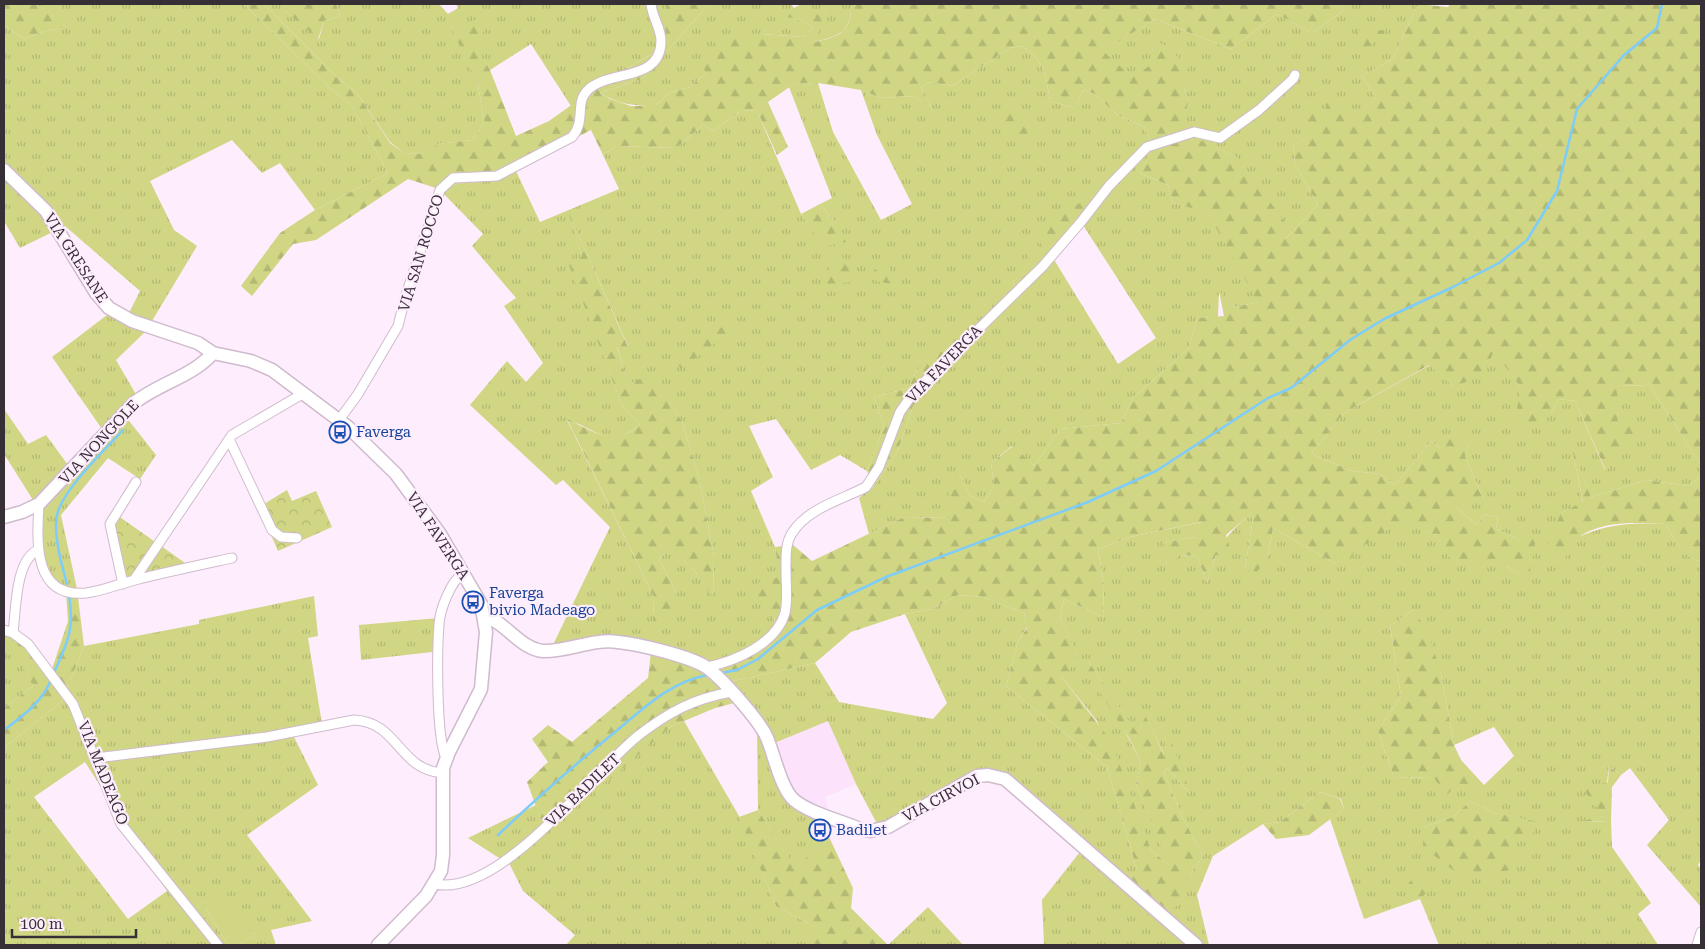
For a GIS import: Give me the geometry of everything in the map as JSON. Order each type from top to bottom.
[{"type":"street","name":"VIA SAN ROCCO","points":[[339,420],[358,394],[398,326],[427,227],[440,190],[453,178],[497,176],[572,136],[580,126],[581,103],[586,91],[597,84],[647,68],[654,62],[661,39],[652,4]]},
{"type":"street","name":"VIA FAVERGA","points":[[707,667],[739,657],[775,633],[785,612],[786,550],[792,534],[798,526],[824,507],[866,487],[871,482],[894,423],[910,397],[1043,266],[1082,222],[1109,186],[1147,147],[1194,132],[1220,138],[1258,110],[1293,79],[1295,75]]},
{"type":"street","name":"VIA GRESANE","points":[[4,170],[46,211],[96,293],[109,308],[132,321],[198,343],[213,353]]},
{"type":"street","name":"VIA FAVERGA","points":[[213,353],[260,364],[304,393],[339,420],[396,474],[440,534],[481,604],[485,618]]},
{"type":"street","name":"VIA NONGOLE","points":[[4,516],[22,512],[39,504],[143,395],[195,370],[213,353]]},
{"type":"street","points":[[134,580],[229,439],[239,430],[304,393]]},
{"type":"street","points":[[229,439],[272,530],[281,537],[298,538]]},
{"type":"street","points":[[124,584],[110,524],[136,482]]},
{"type":"street","points":[[39,504],[38,550],[40,563],[49,579],[62,590],[88,592],[232,558]]},
{"type":"street","points":[[8,632],[22,569],[30,555],[38,550]]},
{"type":"street","points":[[446,758],[439,725],[439,623],[453,583],[463,574]]},
{"type":"street","points":[[378,945],[435,884],[443,862],[443,774],[446,758],[481,689],[484,674],[485,618],[494,621],[522,644],[534,649],[547,651],[602,642],[618,642],[687,659],[707,667]]},
{"type":"street","name":"VIA MADEAGO","points":[[8,632],[28,644],[77,710],[121,824],[218,945]]},
{"type":"street","name":"VIA CIRVOI","points":[[707,667],[762,728],[790,796],[802,805],[860,829],[880,830],[977,776],[997,776],[1018,788],[1196,945]]},
{"type":"street","name":"VIA BADILET","points":[[435,884],[453,885],[474,878],[495,867],[552,822],[638,736],[682,706],[707,697],[731,692]]},
{"type":"street","points":[[96,758],[267,737],[354,720],[364,721],[386,732],[412,763],[430,772],[443,774]]},
{"type":"street","points":[[1697,945],[1701,932]]},
{"type":"shaded area","points":[[828,720],[856,784],[825,797],[830,815],[820,821],[788,804],[767,746]]},
{"type":"green space","points":[[4,4],[36,4],[68,26],[39,33],[24,39],[4,25]]},
{"type":"green space","points":[[36,4],[244,4],[332,90],[351,104],[388,173],[315,210],[280,163],[262,173],[232,140],[150,181],[174,230],[197,246],[146,331],[116,360],[141,403],[126,417],[156,455],[140,479],[108,458],[61,515],[77,589],[66,593],[51,576],[43,560],[33,500],[4,454],[4,409],[28,444],[46,435],[68,465],[102,429],[52,357],[107,315],[125,321],[140,291],[65,226],[20,248],[4,221],[4,25],[24,39],[67,26]]},
{"type":"green space","points":[[244,4],[264,4],[339,79],[357,93],[390,143],[404,153],[425,154],[437,144],[472,140],[484,123],[478,84],[451,28],[477,19],[486,25],[476,48],[490,70],[516,136],[549,121],[601,84],[653,53],[666,38],[666,4],[709,4],[642,79],[600,93],[610,99],[631,106],[655,106],[671,92],[690,87],[706,73],[699,59],[716,60],[724,40],[761,34],[803,37],[813,27],[795,18],[772,16],[794,8],[827,12],[815,42],[838,35],[847,27],[851,13],[851,4],[1340,4],[1343,11],[1312,33],[1277,14],[1231,49],[1155,19],[1103,51],[1132,77],[1154,63],[1152,46],[1156,41],[1166,46],[1188,67],[1184,87],[1189,101],[1182,123],[1194,137],[1236,157],[1288,226],[1285,239],[1318,205],[1295,164],[1293,145],[1315,133],[1306,116],[1326,109],[1329,92],[1358,115],[1376,98],[1362,76],[1393,59],[1418,4],[1448,7],[1450,4],[1701,4],[1701,465],[1650,386],[1617,385],[1618,424],[1632,422],[1640,432],[1606,471],[1575,401],[1559,399],[1551,413],[1529,429],[1514,424],[1521,388],[1494,351],[1482,377],[1453,386],[1429,365],[1344,413],[1311,454],[1352,471],[1380,474],[1395,485],[1431,441],[1439,448],[1453,435],[1469,443],[1465,456],[1483,498],[1455,498],[1455,506],[1477,525],[1485,514],[1498,517],[1496,529],[1518,539],[1537,534],[1529,576],[1519,575],[1504,564],[1461,564],[1448,556],[1436,535],[1397,523],[1353,553],[1349,565],[1336,564],[1273,528],[1268,557],[1257,572],[1245,570],[1253,518],[1248,516],[1226,535],[1230,549],[1225,558],[1216,555],[1207,582],[1197,556],[1179,555],[1167,567],[1164,542],[1197,537],[1201,522],[1130,537],[1098,549],[1104,585],[1103,617],[1064,599],[1060,619],[1077,653],[1071,668],[1061,676],[1111,741],[1151,850],[1169,865],[1136,784],[1141,762],[1129,738],[1082,664],[1087,659],[1138,734],[1145,715],[1164,755],[1166,727],[1191,795],[1167,768],[1164,773],[1182,816],[1203,856],[1184,884],[1185,899],[1168,913],[1148,916],[1128,879],[1137,870],[1107,767],[1006,686],[1018,641],[1027,628],[1024,613],[983,597],[958,595],[932,609],[905,614],[851,632],[815,663],[733,681],[726,666],[775,637],[774,613],[756,597],[759,582],[780,577],[775,547],[793,545],[812,561],[904,517],[950,518],[947,476],[959,473],[970,496],[984,502],[994,486],[991,463],[1013,446],[1034,466],[1060,429],[1121,423],[1134,397],[1189,348],[1197,318],[1224,316],[1219,291],[1235,307],[1258,302],[1207,212],[1173,203],[1168,185],[1140,173],[1154,147],[1144,127],[1116,114],[1095,94],[1083,90],[1075,108],[1050,101],[1041,64],[1022,46],[1010,48],[952,86],[930,82],[921,87],[936,117],[915,96],[881,98],[861,90],[818,83],[794,84],[768,102],[788,147],[777,155],[757,111],[742,110],[713,131],[703,125],[676,148],[616,146],[603,155],[591,130],[515,169],[439,189],[408,179],[316,240],[293,244],[252,296],[241,286],[280,233],[315,210],[388,173],[351,104],[332,90]]},
{"type":"green space","points":[[264,4],[284,4],[285,11],[319,39],[324,21],[340,16],[336,4],[439,4],[448,14],[458,8],[456,4],[666,4],[666,38],[653,53],[601,84],[571,106],[531,44],[490,70],[475,48],[452,27],[478,84],[484,123],[472,140],[438,144],[425,154],[404,153],[390,142],[357,93],[339,79]]},
{"type":"green space","points":[[284,4],[336,4],[340,16],[324,21],[318,39],[285,11]]},
{"type":"green space","points":[[709,4],[791,4],[794,8],[801,4],[851,4],[851,13],[846,27],[837,35],[814,42],[827,12],[795,18],[813,27],[803,37],[761,34],[716,60],[706,73],[690,87],[671,92],[655,106],[626,104],[600,93],[642,79]]},
{"type":"green space","points":[[1340,4],[1418,4],[1393,59],[1362,76],[1376,98],[1358,116],[1326,109],[1316,133],[1293,145],[1295,164],[1318,205],[1284,240],[1236,157],[1193,137],[1181,123],[1189,101],[1184,87],[1152,46],[1155,63],[1132,78],[1102,51],[1155,19],[1231,49],[1277,14],[1312,33],[1343,11]]},
{"type":"green space","points":[[1387,30],[1363,52],[1355,31]]},
{"type":"green space","points":[[1022,46],[1041,64],[1046,76],[1050,101],[1075,108],[1083,90],[1095,94],[1116,114],[1144,127],[1154,147],[1140,173],[1168,185],[1173,203],[1207,211],[1259,302],[1235,307],[1219,292],[1218,317],[1197,318],[1189,348],[1134,397],[1121,423],[1060,429],[1034,466],[1012,446],[991,463],[994,486],[984,502],[970,496],[959,473],[950,518],[904,517],[869,534],[859,498],[873,487],[897,453],[913,406],[997,318],[916,371],[909,388],[874,397],[884,426],[867,471],[840,455],[811,470],[776,419],[749,426],[773,477],[751,491],[775,547],[781,577],[774,613],[775,637],[733,681],[815,663],[839,702],[933,719],[947,703],[905,614],[932,609],[958,595],[983,597],[1024,613],[1027,627],[1018,641],[1006,686],[1107,767],[1137,870],[1184,884],[1203,856],[1182,816],[1164,773],[1167,768],[1190,794],[1166,729],[1165,756],[1145,716],[1138,735],[1087,659],[1141,762],[1136,784],[1170,866],[1151,850],[1097,721],[1061,676],[1077,654],[1060,619],[1064,599],[1103,617],[1104,585],[1098,549],[1130,537],[1202,522],[1197,537],[1165,542],[1167,566],[1179,555],[1197,556],[1207,582],[1221,545],[1248,516],[1253,518],[1245,570],[1268,557],[1273,528],[1336,564],[1397,522],[1436,535],[1448,555],[1461,564],[1504,564],[1519,575],[1518,539],[1496,529],[1498,517],[1485,514],[1477,525],[1455,506],[1455,498],[1483,498],[1465,456],[1469,443],[1439,448],[1431,441],[1395,485],[1380,474],[1352,471],[1311,454],[1344,413],[1430,365],[1453,386],[1494,350],[1521,388],[1551,413],[1559,399],[1575,401],[1605,470],[1618,424],[1616,385],[1650,386],[1701,465],[1701,477],[1688,486],[1647,480],[1591,497],[1573,452],[1583,503],[1561,513],[1581,536],[1613,526],[1666,524],[1680,548],[1695,560],[1701,562],[1701,860],[1698,865],[1701,869],[1701,907],[1647,845],[1669,820],[1630,768],[1621,775],[1609,766],[1603,816],[1582,822],[1611,821],[1612,847],[1651,903],[1638,914],[1658,945],[1439,945],[1420,899],[1364,919],[1330,819],[1344,809],[1341,799],[1320,792],[1280,822],[1263,824],[1213,856],[1197,895],[1209,945],[1044,945],[1042,900],[1087,843],[997,772],[884,837],[856,784],[828,721],[767,746],[788,804],[820,821],[830,839],[795,868],[758,810],[757,725],[738,702],[699,671],[620,643],[549,653],[610,527],[563,480],[556,485],[470,405],[507,361],[526,382],[543,363],[504,306],[516,298],[472,246],[483,234],[439,189],[515,169],[540,222],[619,189],[603,155],[616,146],[676,148],[703,125],[713,131],[742,110],[757,111],[801,214],[824,247],[836,223],[820,204],[832,198],[789,87],[794,84],[818,83],[833,132],[881,220],[912,204],[877,135],[861,90],[881,98],[915,96],[935,115],[921,87],[930,82],[952,86],[1010,48]],"holes":[[[570,216],[628,346],[617,346],[628,385],[654,374],[682,422],[699,478],[714,556],[713,597],[694,570],[666,544],[666,552],[659,559],[677,594],[653,620],[654,597],[567,420],[610,437],[619,436],[640,425],[622,406],[570,265],[582,256]],[[1081,222],[1156,338],[1118,364],[1053,258],[1017,298],[1013,282],[1032,263],[1012,226],[1038,253]],[[1413,610],[1441,674],[1454,745],[1494,727],[1514,756],[1484,785],[1456,785],[1433,777],[1394,778],[1378,731],[1401,696],[1390,626]],[[1470,801],[1495,813],[1539,823],[1516,838],[1424,827],[1453,817]]]},
{"type":"green space","points":[[1012,108],[1028,117],[1035,135],[1027,142],[1012,136],[1003,118]]},
{"type":"green space","points":[[1086,199],[1091,203],[1053,258],[1017,298],[1013,282],[1031,263],[1011,224],[1038,252],[1045,225]]},
{"type":"green space","points":[[820,204],[836,223],[846,242],[823,247],[801,214]]},
{"type":"green space","points":[[568,211],[628,347],[617,347],[628,384],[654,373],[682,422],[699,478],[714,556],[713,598],[694,570],[666,545],[666,552],[659,559],[677,594],[665,624],[653,620],[654,597],[567,419],[595,432],[612,436],[630,432],[640,425],[622,406],[569,265],[582,256]]},
{"type":"green space","points":[[840,256],[850,262],[853,282],[828,284],[825,274]]},
{"type":"green space","points":[[887,263],[896,285],[876,281],[874,270]]},
{"type":"green space","points":[[997,317],[913,406],[897,453],[873,487],[867,471],[884,426],[874,397],[909,388],[916,371],[962,322]]},
{"type":"green space","points":[[738,324],[739,337],[726,335],[681,369],[677,364],[723,326]]},
{"type":"green space","points":[[1572,448],[1591,497],[1647,480],[1688,486],[1701,477],[1701,562],[1684,552],[1666,524],[1623,524],[1592,530],[1579,537],[1564,560],[1546,547],[1561,513],[1583,502]]},
{"type":"green space","points":[[287,490],[292,501],[316,491],[332,527],[278,551],[259,507]]},
{"type":"green space","points":[[117,515],[188,565],[123,581],[112,521]]},
{"type":"green space","points":[[77,589],[84,646],[62,701],[4,748],[4,708],[33,686],[17,657],[20,634],[52,669],[68,621],[66,593]]},
{"type":"green space","points":[[314,596],[318,636],[308,638],[322,724],[291,731],[318,785],[247,835],[312,921],[271,930],[276,945],[239,945],[253,936],[206,909],[228,945],[4,945],[4,748],[62,701],[84,646],[199,624],[199,620]],"holes":[[[85,762],[167,891],[128,919],[34,797]]]},
{"type":"green space","points":[[1413,610],[1428,631],[1441,674],[1454,745],[1461,760],[1484,785],[1456,785],[1447,795],[1433,777],[1394,778],[1378,731],[1401,696],[1390,626]]},
{"type":"green space","points":[[439,618],[441,651],[361,660],[359,625]]},
{"type":"green space","points":[[4,631],[20,634],[18,657],[33,686],[4,708]]},
{"type":"green space","points":[[651,652],[699,671],[738,702],[715,708],[670,727],[612,778],[541,820],[527,782],[548,762],[532,739],[548,725],[572,742],[648,678]]},
{"type":"green space","points":[[684,721],[739,816],[776,906],[809,924],[809,945],[566,945],[575,935],[523,891],[510,865],[468,838],[536,805],[541,820],[670,727]]},
{"type":"green space","points":[[1609,766],[1621,775],[1612,787],[1611,821],[1579,822],[1603,816],[1583,789],[1608,782]]},
{"type":"green space","points":[[1320,792],[1340,799],[1344,809],[1309,835],[1276,839],[1263,824],[1280,822]]},
{"type":"green space","points":[[1470,801],[1495,813],[1539,822],[1531,837],[1516,838],[1511,870],[1462,877],[1423,847],[1424,827],[1453,817]]},
{"type":"green space","points":[[758,810],[795,867],[830,839],[853,888],[851,908],[888,945],[809,945],[809,924],[776,906],[739,817]]},
{"type":"green space","points":[[1416,875],[1431,888],[1420,899],[1407,885]]},
{"type":"green space","points":[[228,895],[253,936],[239,945],[228,945],[206,909]]},
{"type":"green space","points":[[928,907],[963,945],[888,945]]},
{"type":"waterway","points":[[721,673],[737,670],[758,659],[817,610],[886,577],[1088,502],[1156,471],[1268,398],[1291,388],[1350,340],[1384,319],[1499,263],[1527,240],[1557,191],[1577,109],[1624,55],[1657,28],[1662,4]]},
{"type":"waterway","points":[[67,584],[56,531],[57,515],[75,482],[123,430]]},
{"type":"waterway","points":[[53,675],[66,645],[70,628],[71,607],[69,595]]},
{"type":"waterway","points":[[498,835],[541,795],[647,705],[682,683],[708,675]]},
{"type":"waterway","points":[[4,730],[37,702],[51,680]]},
{"type":"place","name":"Faverga","points":[[340,432]]},
{"type":"place","name":"Faverga bivio Madeago","points":[[473,602]]},
{"type":"place","name":"Badilet","points":[[820,830]]}]
